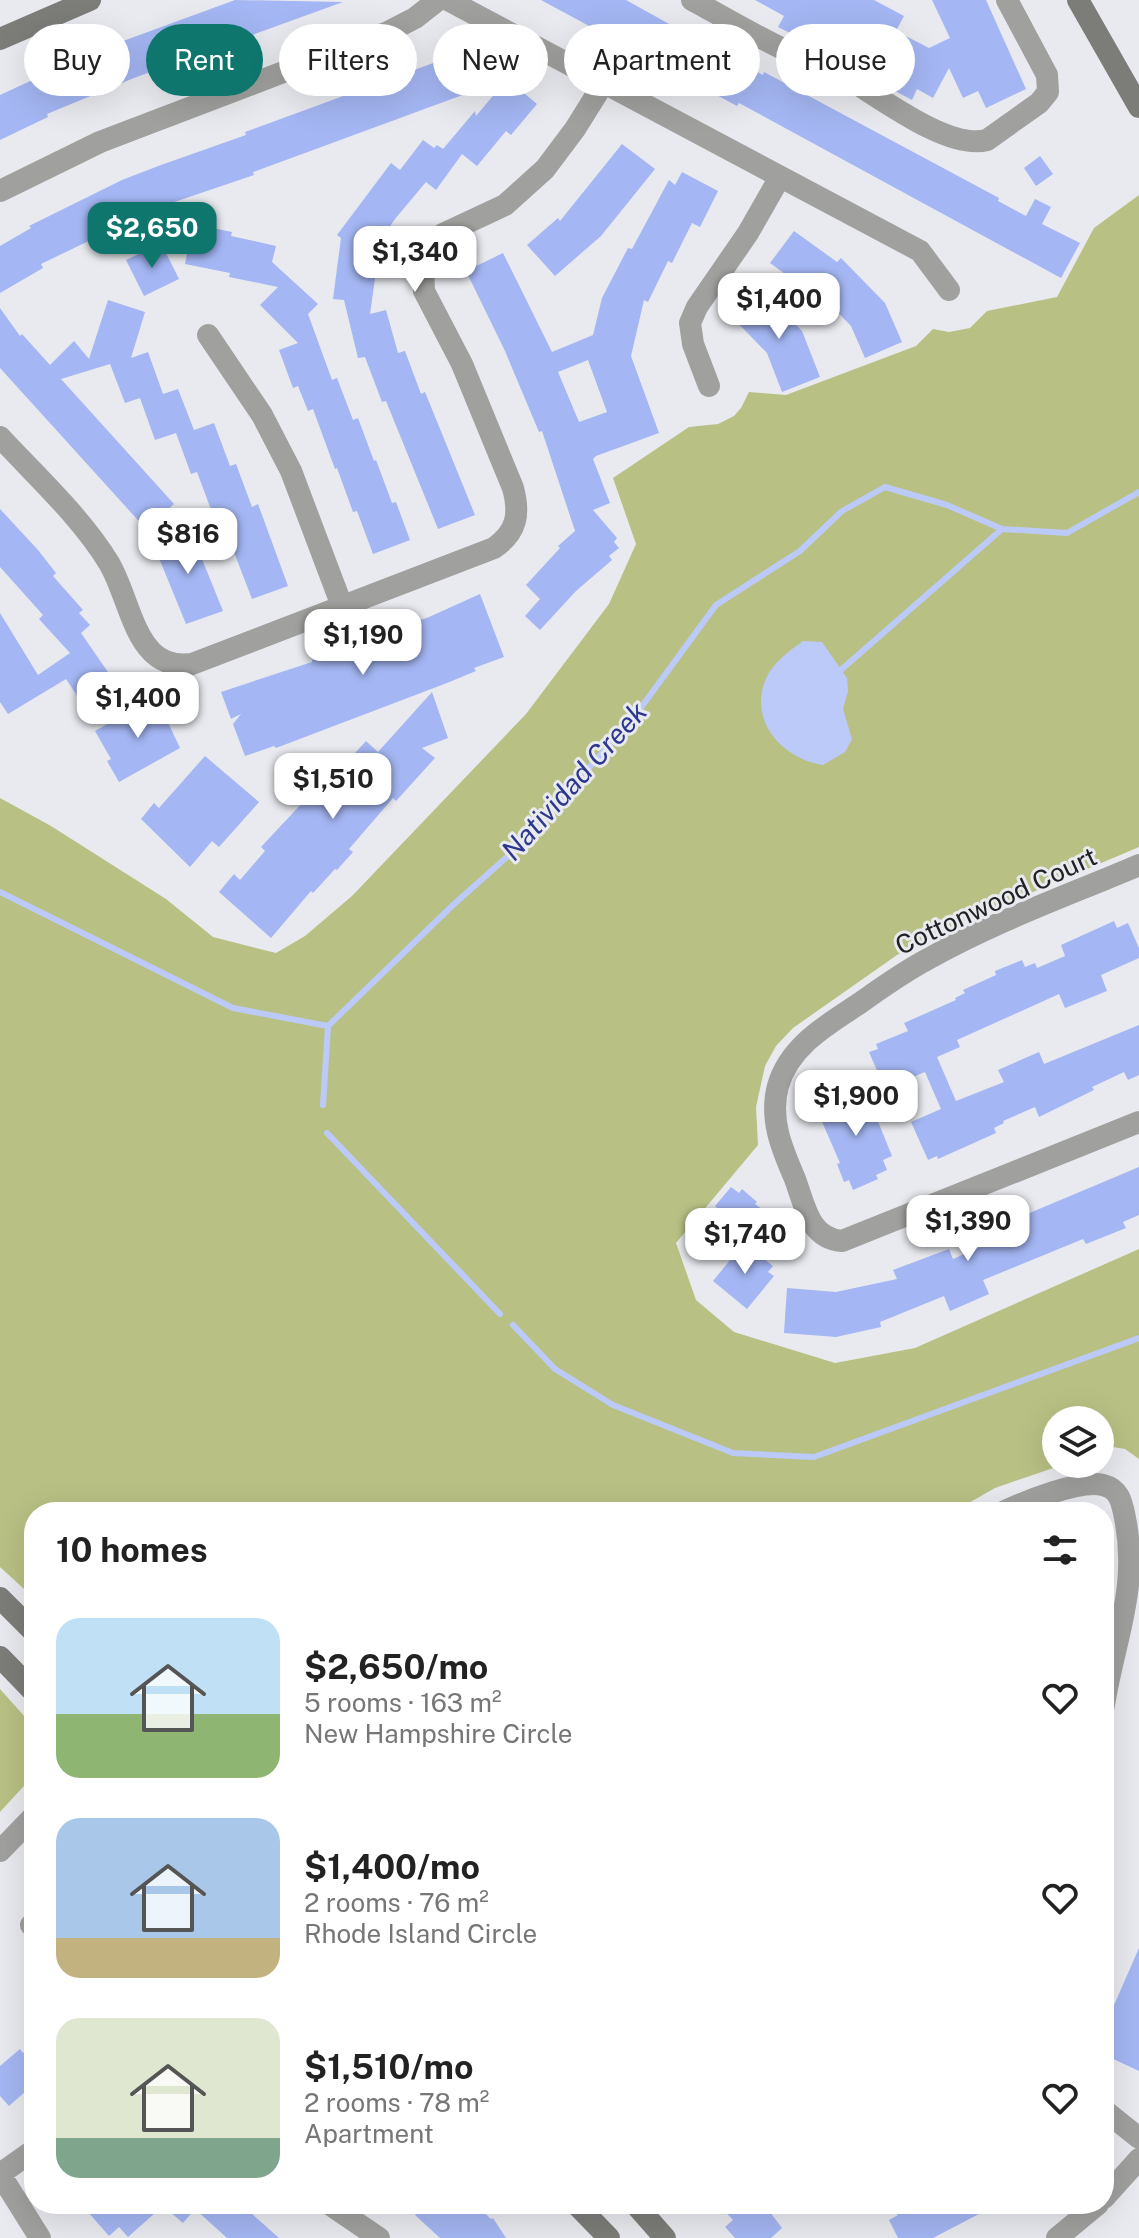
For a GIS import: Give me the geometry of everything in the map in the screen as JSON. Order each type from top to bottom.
[{"type":"main road","points":[[0,39],[90,0]]},
{"type":"main road","points":[[1078,0],[1139,107]]},
{"type":"main road","points":[[0,1598],[24,1622]]},
{"type":"main road","points":[[0,1657],[24,1682]]},
{"type":"main road","points":[[586,2214],[609,2238]]},
{"type":"main road","points":[[644,2214],[665,2238]]},
{"type":"street","points":[[0,191],[100,142],[401,26],[438,0]]},
{"type":"street","points":[[448,0],[564,60]]},
{"type":"street","points":[[692,0],[784,49],[833,69],[911,117],[952,137],[978,142],[987,140],[1039,103],[1048,92],[1047,75],[1007,0]]},
{"type":"street","points":[[0,437],[99,548],[122,589],[141,637],[160,659],[176,665],[192,664],[481,555],[502,543],[515,526],[517,505],[513,488],[462,364],[424,291],[423,267],[433,244],[443,234],[505,205],[545,169],[596,96]]},
{"type":"street","points":[[632,96],[920,251],[949,290]]},
{"type":"street","points":[[709,386],[693,344],[690,323],[697,307],[748,233],[780,177]]},
{"type":"street","points":[[208,335],[262,415],[291,471],[342,606]]},
{"type":"street","name":"Cottonwood Court","points":[[1139,865],[990,928],[927,959],[826,1025],[792,1056],[778,1086],[775,1122],[812,1225],[827,1238],[842,1241],[1139,1122]]},
{"type":"street","points":[[1027,1502],[1082,1486],[1101,1484],[1121,1497],[1129,1535],[1131,1574],[1114,1656]]},
{"type":"street","points":[[0,1851],[24,1826]]},
{"type":"street","points":[[1114,2118],[1139,2138]]},
{"type":"street","points":[[24,2157],[0,2174],[24,2212]]},
{"type":"street","points":[[1114,2187],[1139,2159]]},
{"type":"street","points":[[25,2214],[40,2238]]},
{"type":"street","points":[[344,2214],[379,2238]]},
{"type":"street","points":[[1057,2238],[1086,2214]]},
{"type":"green space","points":[[1139,195],[1139,847],[953,926],[897,955],[793,1028],[776,1046],[765,1066],[756,1107],[758,1145],[676,1243],[696,1300],[734,1332],[835,1363],[915,1348],[1139,1249],[1139,1459],[1125,1449],[1114,1447],[1114,1406],[1042,1406],[1042,1472],[995,1488],[970,1502],[24,1502],[24,1589],[0,1567],[0,798],[51,826],[166,899],[213,937],[276,953],[305,936],[352,896],[526,714],[609,604],[636,544],[613,478],[689,427],[718,424],[734,416],[749,392],[786,395],[916,346],[933,329],[949,332],[970,328],[987,311],[1057,297],[1094,228]]},
{"type":"green space","points":[[0,1689],[24,1716],[24,1786],[0,1812]]},
{"type":"water","points":[[803,641],[822,642],[847,678],[848,691],[843,709],[852,739],[845,752],[823,765],[783,747],[766,724],[762,711],[761,696],[768,675],[781,658]]},
{"type":"building","points":[[235,0],[343,2],[263,31],[263,24],[170,24]]},
{"type":"building","points":[[541,0],[626,0],[669,24],[585,24]]},
{"type":"building","points":[[755,0],[874,0],[904,16],[900,24],[780,24],[784,16]]},
{"type":"building","points":[[932,0],[986,0],[1026,89],[986,108],[978,91],[963,98],[949,68],[933,98],[917,89],[915,93],[915,41],[929,48],[950,38]]},
{"type":"building","points":[[146,33],[146,74],[130,80],[130,38]]},
{"type":"building","points":[[433,63],[433,96],[460,96],[253,172],[254,175],[142,213],[147,214],[123,222],[41,264],[43,268],[0,293],[0,246],[31,228],[29,226],[122,180],[343,96],[417,96],[417,69]]},
{"type":"building","points":[[764,72],[776,78],[776,96],[809,96],[999,198],[998,201],[1026,216],[1035,199],[1051,207],[1042,224],[1080,243],[1061,278],[739,103],[737,106],[719,96],[760,96],[760,73],[763,75]]},
{"type":"building","points":[[24,84],[24,96],[90,96],[47,114],[48,117],[0,140],[0,95]]},
{"type":"building","points":[[493,96],[527,96],[537,104],[511,135],[506,131],[477,166],[462,154],[436,190],[426,182],[395,219],[365,263],[377,264],[370,314],[386,310],[398,353],[405,351],[421,394],[425,392],[475,515],[438,529],[386,401],[382,402],[365,357],[358,358],[344,300],[333,299],[341,238],[337,235],[391,163],[400,170],[423,140],[434,148],[437,145],[443,149],[475,111],[476,116]]},
{"type":"building","points":[[622,144],[655,169],[601,236],[555,276],[527,245],[558,218],[560,221]]},
{"type":"building","points":[[1040,156],[1053,174],[1036,186],[1024,168]]},
{"type":"building","points":[[682,172],[718,191],[700,227],[692,223],[672,263],[668,261],[648,302],[644,300],[631,356],[659,433],[593,459],[610,503],[593,510],[617,538],[614,542],[619,548],[609,556],[612,560],[576,591],[540,630],[525,616],[540,599],[526,585],[560,548],[558,546],[575,531],[542,431],[539,432],[505,351],[466,271],[503,253],[552,352],[593,335],[602,298],[628,248],[632,249],[669,180],[675,185]],"holes":[[[588,360],[607,412],[579,422],[558,372]]]},
{"type":"building","points":[[193,224],[276,246],[272,262],[318,304],[308,314],[332,380],[337,378],[353,420],[358,418],[410,540],[373,554],[357,511],[353,512],[335,469],[313,409],[308,411],[298,386],[293,388],[279,350],[298,343],[260,305],[278,287],[185,264]]},
{"type":"building","points":[[794,231],[837,262],[841,258],[885,303],[902,342],[865,358],[851,326],[807,281],[803,287],[770,263]]},
{"type":"building","points":[[161,243],[179,279],[144,296],[126,260]]},
{"type":"building","points":[[762,290],[802,331],[820,377],[782,392],[767,353],[733,318]]},
{"type":"building","points":[[108,300],[145,312],[131,358],[148,352],[163,394],[178,389],[194,430],[214,423],[230,466],[236,464],[252,507],[258,504],[288,586],[252,599],[219,513],[213,515],[197,472],[191,474],[176,433],[155,440],[140,398],[125,403],[110,364],[61,379],[174,504],[146,529],[0,368],[0,308],[20,336],[22,334],[50,365],[74,341],[89,359]]},
{"type":"building","points":[[0,509],[38,550],[56,573],[53,576],[83,610],[79,613],[90,625],[81,633],[110,675],[78,697],[66,679],[8,714],[0,702],[0,613],[38,675],[70,653],[39,619],[43,615],[0,567]]},
{"type":"building","points":[[189,527],[223,611],[186,624],[152,541]]},
{"type":"building","points":[[480,594],[504,657],[474,668],[476,671],[447,683],[276,748],[274,746],[245,756],[233,724],[241,714],[231,719],[221,692],[312,662]]},
{"type":"building","points":[[432,692],[448,738],[422,748],[435,758],[396,801],[393,798],[349,849],[353,852],[313,893],[311,891],[271,938],[219,892],[234,874],[240,880],[265,851],[261,847],[305,800],[302,798],[337,757],[345,764],[366,741],[378,752]]},
{"type":"building","points":[[156,697],[180,748],[119,782],[107,761],[111,759],[95,731]]},
{"type":"building","points":[[205,756],[259,802],[219,847],[212,841],[190,867],[141,819],[154,803],[159,808]]},
{"type":"building","points":[[1114,921],[1117,928],[1128,923],[1139,948],[1139,958],[1101,975],[1107,991],[1065,1008],[1059,994],[957,1040],[960,1047],[937,1057],[956,1101],[1004,1082],[998,1070],[1039,1052],[1044,1064],[1139,1025],[1139,1075],[1128,1080],[1124,1072],[1039,1117],[1035,1107],[1003,1121],[994,1128],[996,1133],[938,1159],[937,1156],[928,1160],[911,1122],[941,1109],[925,1072],[885,1089],[869,1052],[878,1049],[876,1044],[908,1031],[904,1023],[956,1000],[965,993],[963,990],[996,975],[995,971],[1022,960],[1025,967],[1035,963],[1037,968],[1065,956],[1061,945]]},
{"type":"building","points":[[864,1087],[892,1156],[883,1160],[887,1170],[876,1175],[878,1179],[853,1190],[849,1180],[844,1182],[837,1164],[840,1163],[816,1108]]},
{"type":"building","points":[[1139,1167],[1139,1215],[1123,1222],[1126,1228],[1086,1244],[1083,1239],[983,1280],[989,1294],[950,1311],[944,1296],[880,1322],[881,1327],[836,1337],[784,1333],[787,1288],[836,1292],[897,1279],[893,1270],[949,1249],[953,1259],[982,1246],[980,1242],[990,1238],[987,1231]]},
{"type":"building","points":[[731,1187],[739,1193],[742,1189],[763,1210],[737,1242],[711,1220],[719,1210],[715,1206]]},
{"type":"building","points":[[744,1243],[773,1266],[768,1272],[774,1276],[747,1309],[713,1281]]},
{"type":"building","points":[[1139,1948],[1139,2071],[1114,2059],[1114,2005]]},
{"type":"building","points":[[20,2049],[23,2053],[24,2093],[9,2106],[0,2096],[0,2066]]},
{"type":"building","points":[[90,2214],[154,2214],[128,2237],[119,2227],[109,2236]]},
{"type":"building","points":[[172,2214],[191,2214],[183,2223]]},
{"type":"building","points":[[201,2214],[252,2214],[279,2238],[227,2238]]},
{"type":"building","points":[[486,2214],[493,2218],[506,2238],[440,2238],[415,2215]]},
{"type":"building","points":[[727,2214],[772,2214],[782,2228],[771,2238],[735,2238],[725,2227],[733,2220]]},
{"type":"building","points":[[979,2214],[933,2238],[898,2238],[889,2220],[898,2215]]},
{"type":"waterway","name":"Natividad Creek","points":[[328,1026],[453,905],[526,840],[637,713],[716,605],[800,551],[842,511],[885,487],[947,505],[1002,529],[1067,533],[1139,492]]},
{"type":"waterway","points":[[842,669],[1002,529]]},
{"type":"waterway","name":"Natividad Creek","points":[[0,892],[233,1008],[328,1026]]},
{"type":"waterway","points":[[323,1105],[328,1026]]},
{"type":"waterway","points":[[327,1133],[500,1314]]},
{"type":"waterway","points":[[513,1325],[555,1369],[613,1405],[733,1453],[814,1457],[1139,1338]]}]
